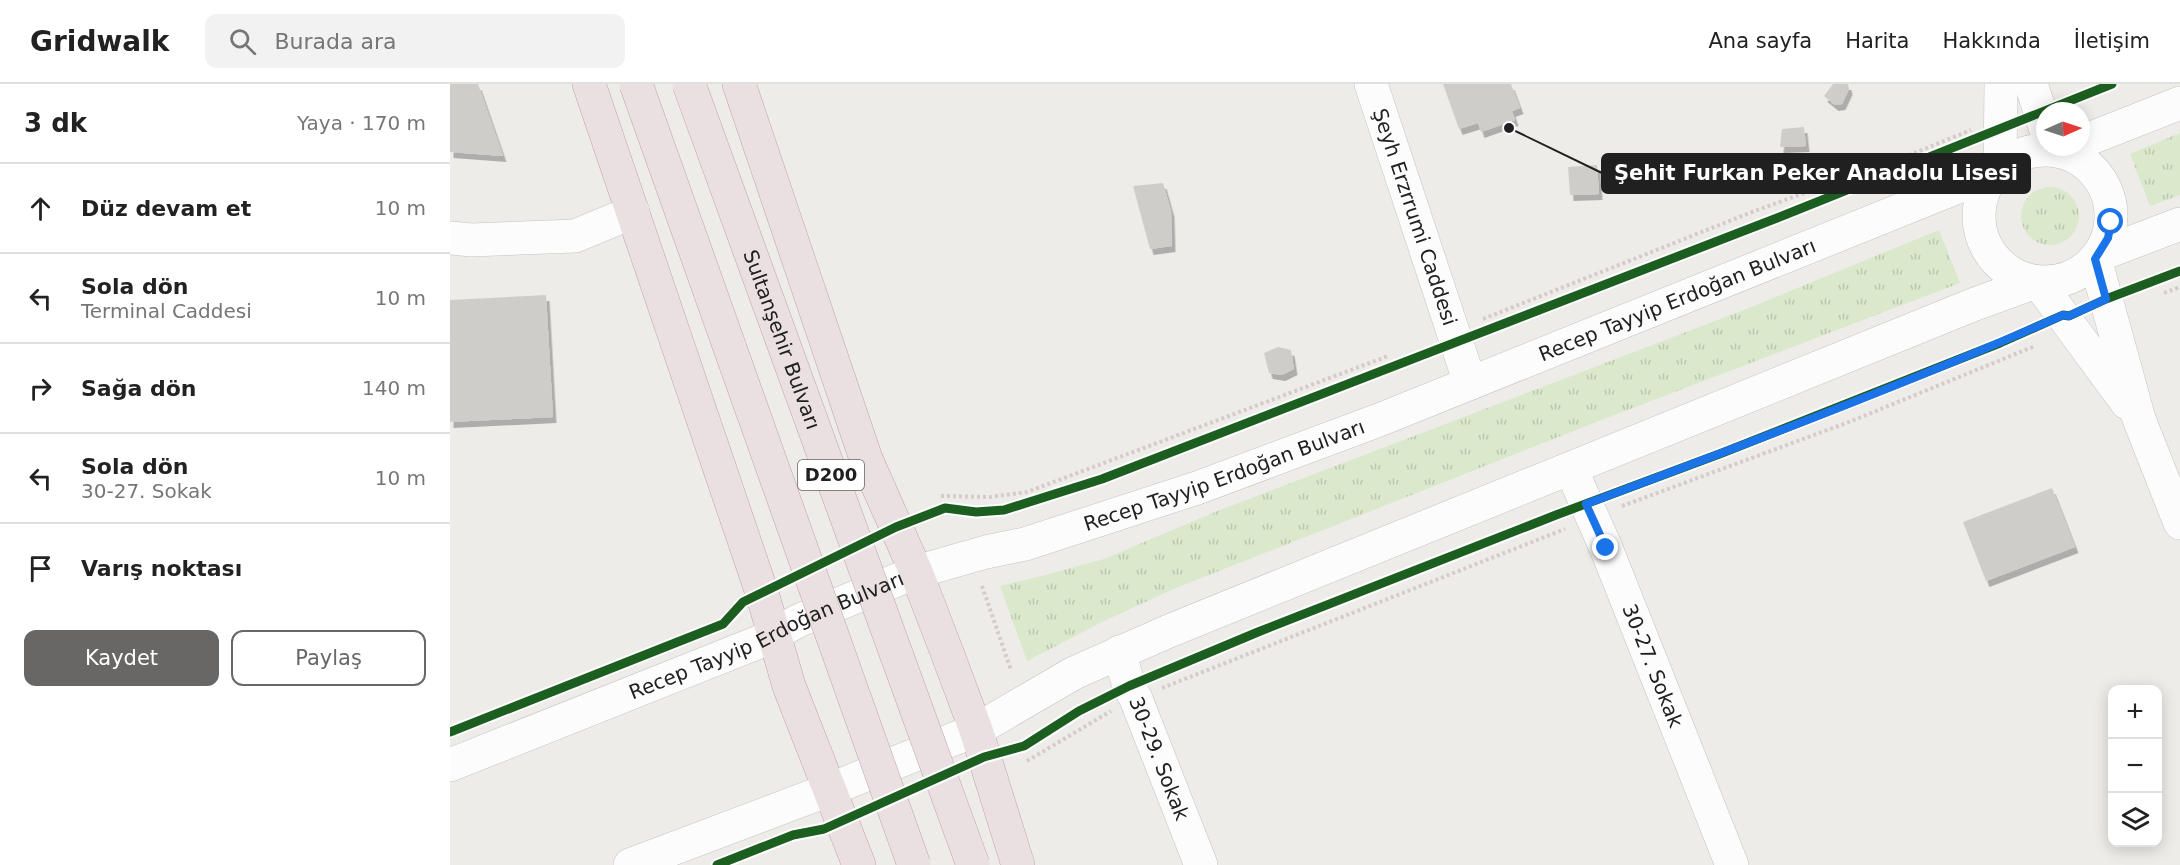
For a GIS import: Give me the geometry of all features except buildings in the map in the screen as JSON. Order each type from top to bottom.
[{"type":"highway","points":[[589,84],[762,593],[789,686],[859,865]]},
{"type":"highway","name":"D200","points":[[636,84],[914,865]]},
{"type":"highway","name":"Sultanşehir Bulvarı","points":[[689,84],[974,865]]},
{"type":"highway","points":[[739,84],[866,459],[916,572],[976,730],[1018,865]]},
{"type":"street","name":"Şeyh Erzrrumi Caddesi","points":[[1371,84],[1470,383]]},
{"type":"street","points":[[1998,170],[1988,129],[2001,84]]},
{"type":"street","points":[[2031,84],[2040,102]]},
{"type":"street","points":[[2090,134],[2180,103]]},
{"type":"street","points":[[2036,150],[2020,154],[1998,170],[1986,186],[1979,209],[1983,241],[1991,254],[2008,271],[2037,282],[2139,419]]},
{"type":"street","points":[[630,865],[831,789],[976,730],[1074,673],[1119,652],[1975,304],[2037,282],[2070,278],[2084,270],[2097,257],[2108,238],[2111,222],[2111,206],[2107,191],[2099,177],[2075,156]]},
{"type":"street","name":"Recep Tayyip Erdoğan Bulvarı","points":[[450,765],[759,642],[800,620],[916,572],[986,552],[1025,544],[1197,488],[1379,420],[1998,170]]},
{"type":"street","points":[[450,238],[471,240],[575,236],[633,212]]},
{"type":"street","points":[[2097,257],[2180,225]]},
{"type":"street","points":[[2097,257],[2139,419],[2180,523]]},
{"type":"street","name":"30-27. Sokak","points":[[1571,469],[1606,548],[1731,865]]},
{"type":"street","name":"30-29. Sokak","points":[[1119,652],[1129,686],[1201,865]]},
{"type":"path","points":[[1899,170],[1988,129]]},
{"type":"path","points":[[1483,320],[1741,216],[1917,152],[1988,129]]},
{"type":"path","points":[[2164,293],[2180,287]]},
{"type":"path","points":[[1622,506],[1860,418],[2035,346]]},
{"type":"path","points":[[941,496],[990,497],[1026,492],[1388,356]]},
{"type":"path","points":[[1161,688],[1569,527]]},
{"type":"path","points":[[982,586],[1011,670]]},
{"type":"path","points":[[1026,761],[1116,708]]},
{"type":"green space","points":[[2180,133],[2180,195],[2150,206],[2130,154]]},
{"type":"green space","points":[[2050,187],[2066,192],[2074,200],[2079,216],[2074,232],[2066,240],[2050,245],[2034,240],[2026,232],[2021,216],[2026,200],[2034,192]]},
{"type":"green space","points":[[1939,230],[1960,283],[1604,419],[1171,590],[1102,622],[1027,661],[1000,586],[1104,559],[1220,510],[1749,308]]},
{"type":"cycle path","points":[[450,732],[723,624],[743,602],[896,527],[945,508],[976,512],[1004,510],[1102,479],[1777,218],[2112,84]]},
{"type":"cycle path","points":[[717,865],[793,835],[824,829],[984,757],[1024,746],[1079,711],[1129,686],[1258,632],[1556,515],[1722,453],[2000,343],[2063,315],[2069,316],[2106,299],[2180,271]]},
{"type":"place","name":"Şehit Furkan Peker Anadolu Lisesi","points":[[1509,128]]},
{"type":"route","points":[[1606,548],[1586,504],[1722,453],[2000,343],[2063,315],[2069,316],[2106,299],[2095,259],[2108,238],[2111,222]]}]
